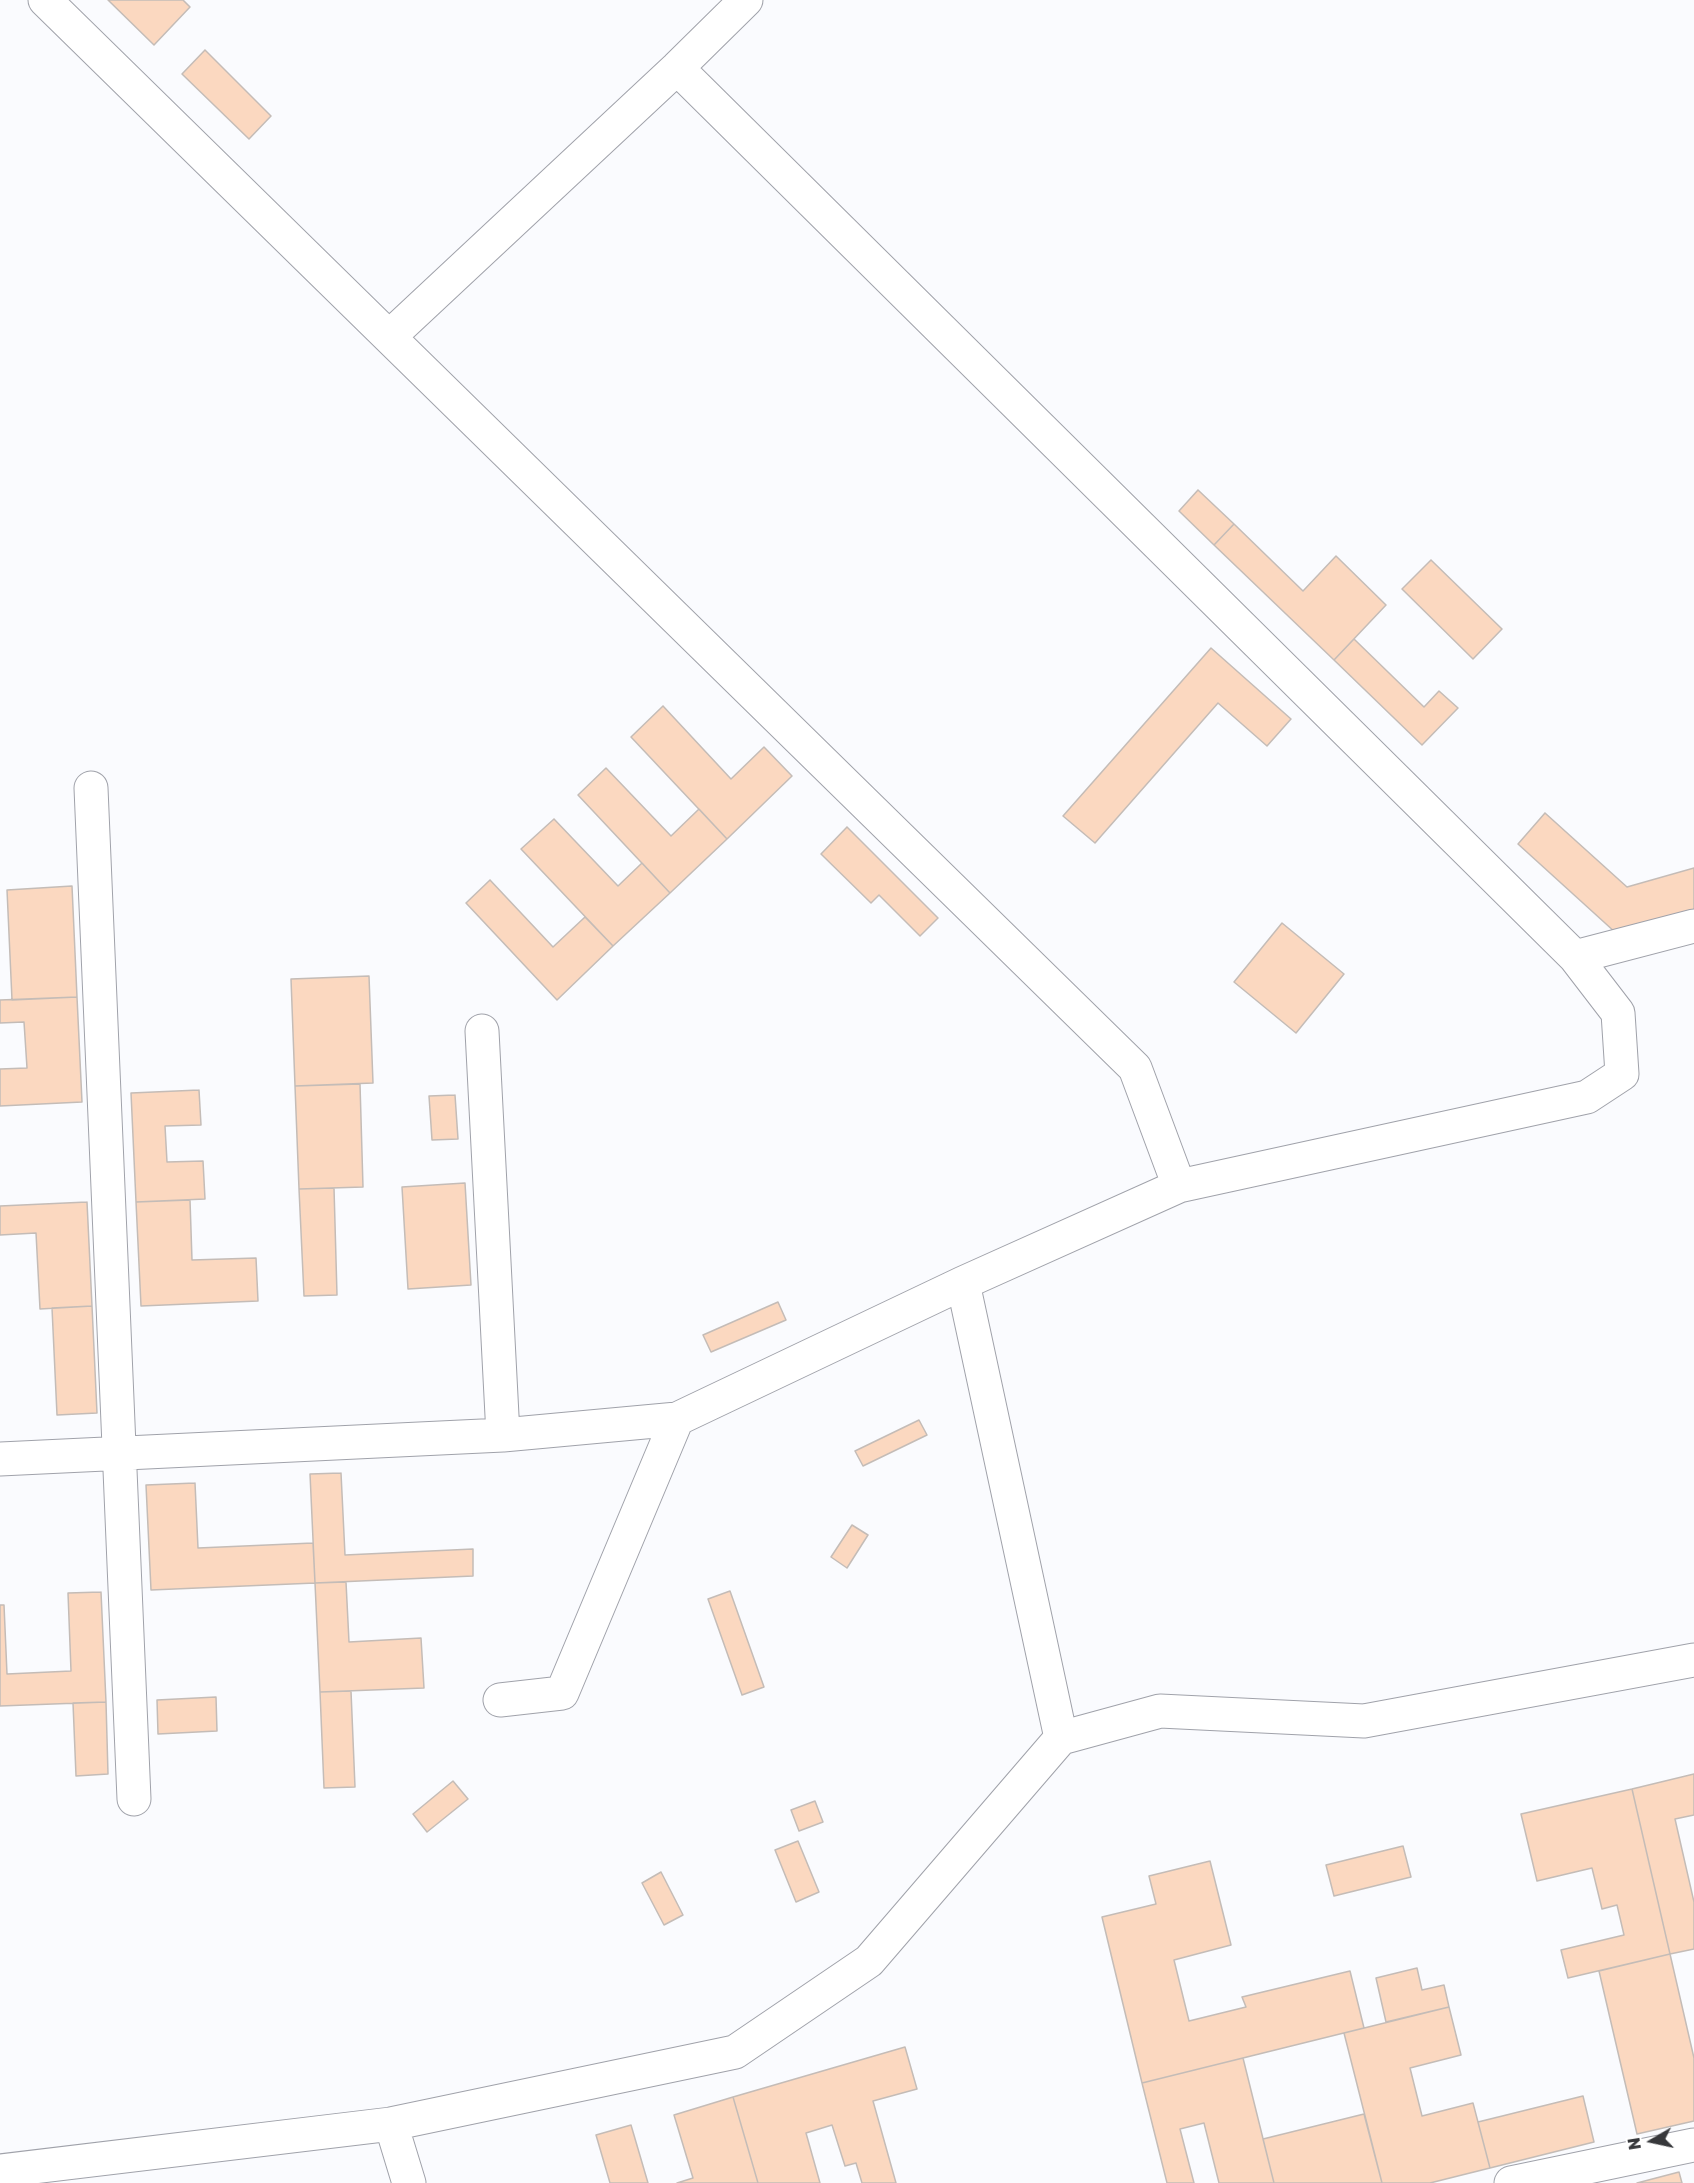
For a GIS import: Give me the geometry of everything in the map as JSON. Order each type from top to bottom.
[{"type":"street","points":[[45,0],[1135,1068],[1179,1186]]},
{"type":"street","points":[[389,337],[677,68],[746,0]]},
{"type":"street","points":[[0,1459],[503,1435],[677,1419],[963,1283],[1179,1186],[1587,1097],[1622,1074],[1618,1013],[1575,957],[677,68]]},
{"type":"street","points":[[90,788],[134,1799]]},
{"type":"street","points":[[1575,957],[1694,926]]},
{"type":"street","points":[[482,1031],[503,1435]]},
{"type":"street","points":[[963,1283],[1061,1738]]},
{"type":"street","points":[[500,1700],[562,1693],[677,1419]]},
{"type":"street","points":[[0,2171],[392,2124],[735,2052],[869,1960],[1061,1738],[1160,1712],[1365,1721],[1694,1660]]},
{"type":"street","points":[[392,2124],[409,2183]]},
{"type":"street","points":[[1511,2183],[1694,2145]]},
{"type":"building","points":[[108,0],[183,0],[190,7],[154,45]]},
{"type":"building","points":[[205,50],[271,116],[249,139],[182,74]]},
{"type":"building","points":[[1198,490],[1234,524],[1214,545],[1179,511]]},
{"type":"building","points":[[1234,524],[1303,591],[1336,556],[1386,605],[1334,660],[1214,545]]},
{"type":"building","points":[[1431,560],[1502,629],[1473,659],[1402,589]]},
{"type":"building","points":[[1354,639],[1424,707],[1439,691],[1458,708],[1422,745],[1334,660]]},
{"type":"building","points":[[1211,648],[1291,719],[1267,746],[1218,703],[1095,843],[1063,816]]},
{"type":"building","points":[[663,706],[731,779],[764,747],[792,776],[727,839],[631,737]]},
{"type":"building","points":[[606,768],[671,836],[699,809],[727,839],[670,893],[578,795]]},
{"type":"building","points":[[1545,813],[1627,887],[1694,868],[1694,913],[1616,933],[1518,844]]},
{"type":"building","points":[[554,819],[618,886],[642,863],[670,893],[613,946],[521,849]]},
{"type":"building","points":[[847,827],[938,918],[920,936],[879,895],[871,903],[821,854]]},
{"type":"building","points":[[490,880],[553,947],[585,917],[613,946],[557,1000],[466,903]]},
{"type":"building","points":[[72,886],[77,997],[12,1000],[7,890]]},
{"type":"building","points":[[1282,923],[1344,974],[1296,1033],[1234,982]]},
{"type":"building","points":[[369,976],[373,1083],[295,1086],[291,979]]},
{"type":"building","points":[[77,997],[82,1102],[0,1106],[0,1069],[27,1068],[24,1022],[0,1023],[0,1000]]},
{"type":"building","points":[[360,1084],[363,1187],[299,1189],[295,1086]]},
{"type":"building","points":[[199,1090],[201,1125],[165,1126],[167,1162],[203,1161],[205,1199],[136,1202],[131,1093]]},
{"type":"building","points":[[455,1095],[458,1139],[432,1140],[429,1096]]},
{"type":"building","points":[[465,1183],[471,1285],[408,1289],[402,1187]]},
{"type":"building","points":[[334,1188],[337,1295],[304,1296],[299,1189]]},
{"type":"building","points":[[190,1200],[192,1260],[256,1258],[258,1301],[141,1306],[136,1202]]},
{"type":"building","points":[[87,1202],[92,1306],[40,1309],[36,1233],[0,1235],[0,1206]]},
{"type":"building","points":[[778,1302],[786,1320],[711,1352],[703,1335]]},
{"type":"building","points":[[92,1306],[97,1413],[57,1415],[52,1308]]},
{"type":"building","points":[[919,1420],[927,1435],[863,1466],[855,1451]]},
{"type":"building","points":[[341,1473],[345,1555],[473,1549],[473,1576],[315,1583],[310,1474]]},
{"type":"building","points":[[195,1483],[198,1548],[313,1543],[315,1583],[151,1590],[146,1485]]},
{"type":"building","points":[[852,1525],[868,1535],[847,1568],[831,1557]]},
{"type":"building","points":[[346,1582],[349,1642],[421,1638],[424,1688],[320,1692],[315,1583]]},
{"type":"building","points":[[730,1591],[764,1687],[742,1695],[708,1599]]},
{"type":"building","points":[[101,1592],[106,1702],[0,1706],[0,1605],[4,1605],[7,1674],[71,1671],[68,1593]]},
{"type":"building","points":[[351,1691],[355,1787],[324,1788],[320,1692]]},
{"type":"building","points":[[216,1697],[217,1731],[158,1734],[157,1700]]},
{"type":"building","points":[[106,1702],[108,1774],[76,1776],[73,1703]]},
{"type":"building","points":[[1694,1774],[1694,1815],[1675,1819],[1694,1902],[1694,1949],[1670,1954],[1632,1789]]},
{"type":"building","points":[[453,1781],[468,1799],[427,1832],[413,1814]]},
{"type":"building","points":[[1632,1789],[1670,1954],[1568,1978],[1561,1950],[1624,1935],[1617,1905],[1602,1909],[1592,1868],[1537,1881],[1521,1814]]},
{"type":"building","points":[[815,1801],[823,1822],[799,1831],[791,1810]]},
{"type":"building","points":[[798,1841],[819,1892],[796,1902],[775,1850]]},
{"type":"building","points":[[1403,1846],[1411,1877],[1334,1896],[1326,1865]]},
{"type":"building","points":[[1210,1861],[1231,1945],[1174,1960],[1189,2021],[1246,2007],[1242,1997],[1350,1971],[1364,2028],[1142,2083],[1102,1917],[1156,1904],[1149,1876]]},
{"type":"building","points":[[661,1872],[683,1915],[664,1925],[642,1883]]},
{"type":"building","points":[[1670,1954],[1694,2058],[1694,2121],[1637,2134],[1599,1971]]},
{"type":"building","points":[[1417,1968],[1422,1990],[1444,1985],[1449,2007],[1386,2022],[1376,1978]]},
{"type":"building","points":[[1449,2007],[1461,2055],[1410,2068],[1422,2116],[1473,2103],[1490,2168],[1430,2183],[1382,2183],[1344,2033]]},
{"type":"building","points":[[905,2047],[917,2089],[873,2101],[896,2183],[862,2183],[856,2163],[845,2166],[832,2125],[806,2133],[820,2183],[758,2183],[733,2097]]},
{"type":"building","points":[[1243,2058],[1274,2183],[1219,2183],[1204,2123],[1180,2129],[1194,2183],[1167,2183],[1142,2083]]},
{"type":"building","points":[[1583,2096],[1594,2142],[1490,2168],[1478,2122]]},
{"type":"building","points":[[733,2097],[758,2183],[677,2183],[693,2178],[674,2115]]},
{"type":"building","points":[[1364,2114],[1382,2183],[1274,2183],[1263,2139]]},
{"type":"building","points":[[631,2125],[648,2183],[610,2183],[596,2135]]},
{"type":"building","points":[[1679,2172],[1682,2183],[1637,2183]]}]
